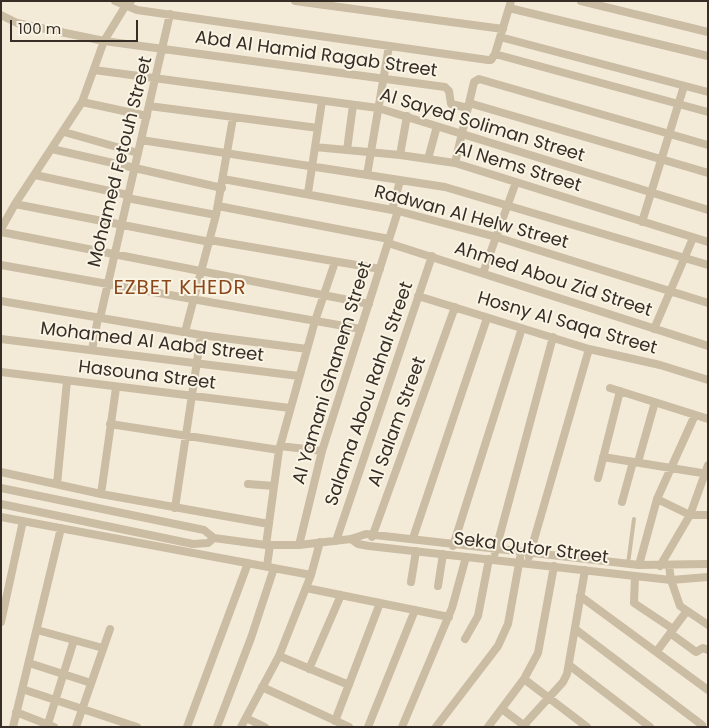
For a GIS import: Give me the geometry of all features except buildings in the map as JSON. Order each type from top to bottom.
[{"type":"street","points":[[115,1],[129,3],[137,10],[488,60],[491,60],[495,54],[510,4],[708,56]]},
{"type":"street","points":[[295,1],[502,33],[708,92]]},
{"type":"street","points":[[581,1],[708,32]]},
{"type":"street","points":[[129,3],[104,42],[82,102],[64,132],[14,204],[1,231],[114,255],[369,304]]},
{"type":"street","name":"Mohamed Fetouh Street","points":[[92,350],[170,14]]},
{"type":"street","name":"Abd Al Hamid Ragab Street","points":[[1,15],[17,23],[104,42],[445,87],[449,91],[451,104],[468,106],[708,174]]},
{"type":"street","points":[[367,176],[389,46]]},
{"type":"street","points":[[495,54],[708,112]]},
{"type":"street","name":"Al Sayed Soliman Street","points":[[94,70],[378,108],[708,210]]},
{"type":"street","points":[[455,163],[474,82],[480,79],[708,145]]},
{"type":"street","points":[[642,222],[684,86]]},
{"type":"street","points":[[308,193],[322,101]]},
{"type":"street","points":[[82,102],[147,116]]},
{"type":"street","points":[[347,150],[353,105]]},
{"type":"street","points":[[149,106],[318,128]]},
{"type":"street","points":[[400,155],[406,116]]},
{"type":"street","points":[[185,332],[216,215],[233,118]]},
{"type":"street","points":[[428,159],[437,126]]},
{"type":"street","points":[[64,132],[138,153]]},
{"type":"street","points":[[141,140],[312,168],[445,187],[508,204],[708,265]]},
{"type":"street","name":"Al Nems Street","points":[[315,147],[400,155],[455,163],[708,242]]},
{"type":"street","points":[[52,149],[222,188]]},
{"type":"street","points":[[35,175],[216,215]]},
{"type":"street","name":"Radwan Al Helw Street","points":[[223,178],[395,211],[496,237],[708,302]]},
{"type":"street","name":"Al Yamani Ghanem Street","points":[[299,545],[322,451],[389,241],[400,180]]},
{"type":"street","points":[[483,273],[516,182]]},
{"type":"street","points":[[14,204],[210,241],[380,269]]},
{"type":"street","name":"Ahmed Abou Zid Street","points":[[218,206],[389,241],[708,346]]},
{"type":"street","points":[[654,329],[693,238]]},
{"type":"street","name":"Salama Abou Rahal Street","points":[[336,541],[432,256]]},
{"type":"street","points":[[217,727],[251,638],[271,567],[268,545],[269,524],[279,448],[315,321],[335,262]]},
{"type":"street","points":[[1,265],[361,329]]},
{"type":"street","name":"Hosny Al Saqa Street","points":[[418,296],[589,349],[660,365],[708,380]]},
{"type":"street","points":[[1,301],[201,335],[307,349]]},
{"type":"street","name":"Al Salam Street","points":[[369,546],[454,308]]},
{"type":"street","points":[[413,538],[487,318]]},
{"type":"street","points":[[438,586],[447,554],[454,543],[522,328]]},
{"type":"street","points":[[174,508],[201,335]]},
{"type":"street","points":[[465,639],[478,616],[553,337]]},
{"type":"street","name":"Mohamed Al Aabd Street","points":[[1,339],[299,376]]},
{"type":"street","points":[[528,563],[589,349]]},
{"type":"street","name":"Hasouna Street","points":[[1,372],[116,388],[290,408]]},
{"type":"street","points":[[57,484],[67,381]]},
{"type":"street","points":[[101,494],[116,388]]},
{"type":"street","points":[[610,388],[708,419]]},
{"type":"street","points":[[598,478],[620,391]]},
{"type":"street","points":[[622,502],[655,402]]},
{"type":"street","points":[[638,565],[657,500],[695,415]]},
{"type":"street","points":[[110,424],[279,448],[322,451]]},
{"type":"street","points":[[603,457],[671,468],[707,471],[690,515],[660,566]]},
{"type":"street","points":[[1,472],[101,494],[269,524]]},
{"type":"street","points":[[248,484],[274,486]]},
{"type":"street","name":"Seka Qutor Street","points":[[1,488],[204,530],[214,538],[268,545],[299,545],[351,539],[358,535],[373,534],[638,565],[708,564]]},
{"type":"street","points":[[657,500],[690,515],[708,515]]},
{"type":"street","name":"Seka Qutor Street","points":[[1,504],[193,544],[208,543],[214,538]]},
{"type":"street","points":[[1,517],[311,575]]},
{"type":"street","points":[[1,622],[23,521]]},
{"type":"street","points":[[13,727],[61,528]]},
{"type":"street","name":"Seka Qutor Street","points":[[351,539],[358,544],[369,546],[671,580],[708,577]]},
{"type":"street","points":[[241,727],[278,656],[311,575],[320,542]]},
{"type":"street","points":[[411,582],[416,551]]},
{"type":"street","points":[[436,727],[498,646],[508,624],[521,551]]},
{"type":"street","points":[[402,727],[449,617],[466,557]]},
{"type":"street","points":[[187,727],[248,563]]},
{"type":"street","points":[[488,727],[524,679],[534,662],[541,643],[554,566]]},
{"type":"street","points":[[669,566],[678,602],[686,612],[708,625]]},
{"type":"street","points":[[502,709],[525,726],[565,678],[569,665],[585,570]]},
{"type":"street","points":[[635,576],[634,603],[696,652],[703,648],[708,650]]},
{"type":"street","points":[[306,588],[449,617]]},
{"type":"street","points":[[309,668],[340,595]]},
{"type":"street","points":[[580,596],[708,690]]},
{"type":"street","points":[[336,721],[380,603]]},
{"type":"street","points":[[368,727],[415,610]]},
{"type":"street","points":[[657,651],[686,612]]},
{"type":"street","points":[[76,727],[110,629]]},
{"type":"street","points":[[575,629],[703,724]]},
{"type":"street","points":[[37,630],[103,648]]},
{"type":"street","points":[[16,712],[50,726],[74,640]]},
{"type":"street","points":[[278,656],[349,685]]},
{"type":"street","points":[[28,663],[91,683]]},
{"type":"street","points":[[569,665],[650,727]]},
{"type":"street","points":[[524,679],[587,727]]},
{"type":"street","points":[[262,687],[349,727]]},
{"type":"street","points":[[22,689],[137,727]]},
{"type":"street","points":[[246,718],[265,727]]},
{"type":"lane","points":[[628,564],[634,519]]},
{"type":"district","name":"EZBET KHEDR","points":[[180,289]]}]
